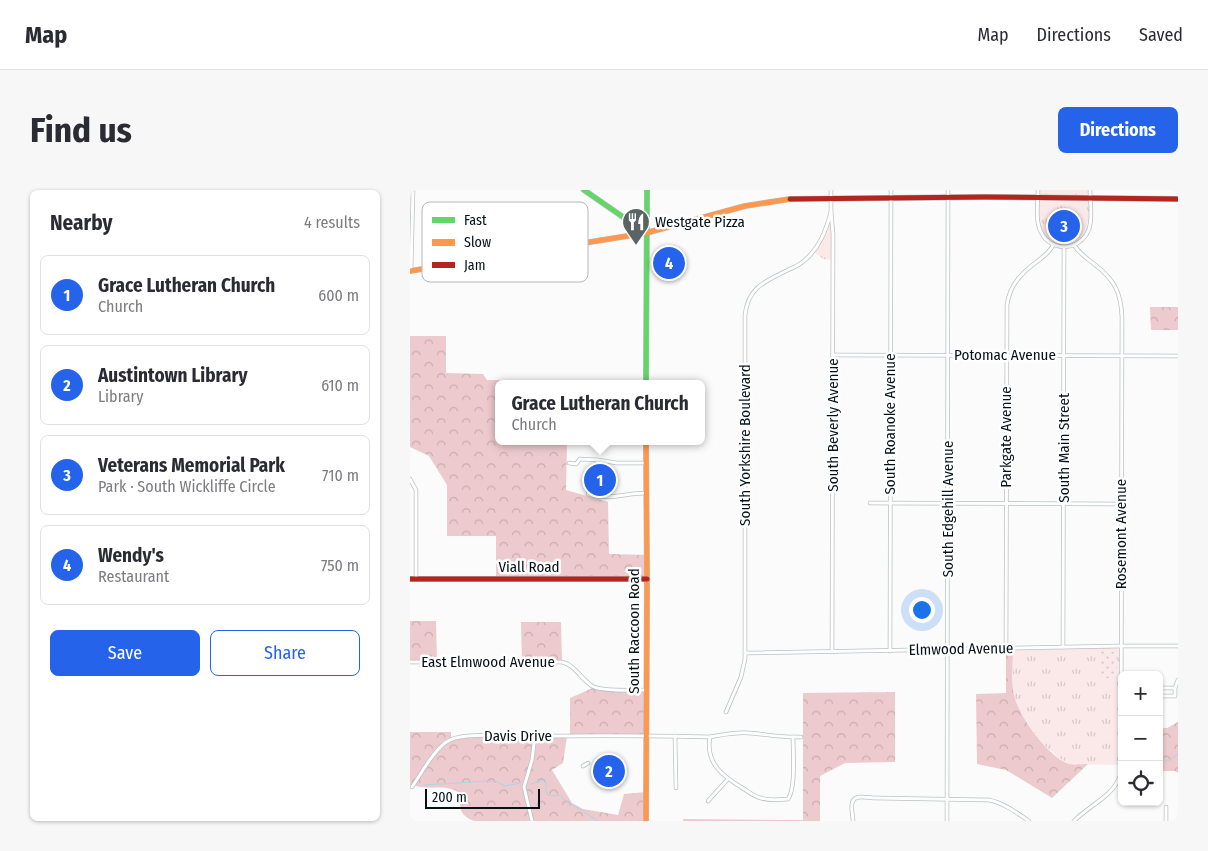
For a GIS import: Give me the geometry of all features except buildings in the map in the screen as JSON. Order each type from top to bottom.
[{"type":"street","points":[[411,270],[414,190]]},
{"type":"street","points":[[584,190],[646,233]]},
{"type":"street","points":[[646,380],[647,190]]},
{"type":"street","name":"South Beverly Avenue","points":[[831,190],[833,234],[832,652]]},
{"type":"street","name":"South Roanoke Avenue","points":[[890,650],[891,190]]},
{"type":"street","name":"South Edgehill Avenue","points":[[947,821],[948,190]]},
{"type":"street","points":[[1038,190],[1039,228],[1045,239],[1053,245],[1064,248],[1074,245],[1084,237],[1089,229],[1090,190]]},
{"type":"street","points":[[588,242],[646,233],[764,202],[794,198],[1178,199]]},
{"type":"street","name":"South Yorkshire Boulevard","points":[[726,712],[741,677],[745,653],[746,309],[751,295],[761,284],[800,264],[811,254],[822,238],[831,212]]},
{"type":"street","name":"Parkgate Avenue","points":[[1006,648],[1006,305],[1010,291],[1018,278],[1049,252],[1053,245]]},
{"type":"street","name":"Rosemont Avenue","points":[[1074,245],[1079,252],[1107,275],[1118,292],[1122,307],[1120,776],[1111,791],[1074,821]]},
{"type":"street","name":"South Main Street","points":[[1064,248],[1064,647]]},
{"type":"street","name":"Potomac Avenue","points":[[833,355],[1178,356]]},
{"type":"street","name":"South Raccoon Road","points":[[646,445],[646,821]]},
{"type":"street","points":[[569,463],[576,464],[580,459],[617,463],[646,463]]},
{"type":"street","points":[[598,460],[588,494],[605,498],[646,493]]},
{"type":"street","points":[[410,479],[416,494],[413,579]]},
{"type":"street","points":[[870,504],[1121,504]]},
{"type":"street","name":"Viall Road","points":[[413,579],[647,579]]},
{"type":"street","name":"Elmwood Avenue","points":[[745,653],[1178,646]]},
{"type":"street","name":"East Elmwood Avenue","points":[[410,662],[562,662],[571,666],[595,688],[647,690]]},
{"type":"street","points":[[1163,696],[1175,696],[1178,680]]},
{"type":"street","points":[[1163,688],[1175,688]]},
{"type":"street","name":"Davis Drive","points":[[412,787],[440,748],[445,743],[456,738],[474,736],[710,737],[748,733],[777,737],[801,737]]},
{"type":"street","points":[[532,821],[524,787],[532,760],[535,736]]},
{"type":"street","points":[[675,736],[676,788]]},
{"type":"street","points":[[710,737],[710,752],[714,766],[728,779],[757,797],[777,800],[788,799],[792,794],[793,737]]},
{"type":"street","points":[[583,766],[588,763]]},
{"type":"street","points":[[708,800],[728,779]]},
{"type":"street","points":[[853,821],[852,802],[856,797],[994,801],[1029,821]]},
{"type":"street","points":[[1166,806],[1166,821]]},
{"type":"green space","points":[[1038,190],[1090,190],[1090,224],[1084,237],[1067,247],[1047,240],[1039,228]]},
{"type":"green space","points":[[831,212],[833,260],[823,259],[813,251],[820,242]]},
{"type":"green space","points":[[1150,307],[1178,307],[1178,330],[1151,330]]},
{"type":"green space","points":[[410,336],[446,336],[446,373],[483,374],[487,380],[495,380],[495,445],[567,445],[566,490],[608,502],[609,554],[647,555],[647,579],[496,579],[496,536],[447,536],[447,485],[429,456],[410,447]]},
{"type":"green space","points":[[410,621],[436,621],[437,662],[410,662]]},
{"type":"green space","points":[[521,622],[561,622],[562,662],[522,662]]},
{"type":"green space","points":[[1121,646],[1121,671],[1118,671],[1118,765],[1069,764],[1043,744],[1018,708],[1013,694],[1013,648]]},
{"type":"green space","points":[[1006,648],[1013,648],[1012,678],[1014,695],[1021,713],[1035,734],[1061,760],[1069,764],[1088,764],[1052,798],[1006,770],[977,764],[976,694],[1006,693]]},
{"type":"green space","points":[[1099,651],[1117,652],[1117,678],[1099,678]]},
{"type":"green space","points":[[595,687],[599,689],[647,690],[647,736],[570,736],[570,698]]},
{"type":"green space","points":[[895,692],[895,762],[845,763],[820,776],[820,821],[683,821],[683,819],[803,820],[803,693]]},
{"type":"green space","points":[[1178,722],[1178,773],[1175,771],[1163,771],[1163,728]]},
{"type":"green space","points":[[410,732],[451,732],[451,739],[474,736],[567,736],[563,763],[552,770],[572,803],[583,809],[618,815],[624,794],[646,792],[646,821],[474,821],[463,813],[458,792],[445,788],[427,788],[410,785]]},
{"type":"waterway","points":[[1163,763],[1178,754]]},
{"type":"waterway","points":[[531,784],[543,780],[546,782],[548,795],[560,795],[598,821]]},
{"type":"waterway","points":[[424,785],[488,781],[497,782],[505,786],[520,783]]},
{"type":"traffic: fast","points":[[584,190],[646,233]]},
{"type":"traffic: fast","points":[[646,380],[647,190]]},
{"type":"traffic: slow","points":[[588,242],[646,233],[745,206],[790,199]]},
{"type":"traffic: slow","points":[[410,271],[422,269]]},
{"type":"traffic: slow","points":[[646,445],[646,821]]},
{"type":"traffic: jam","points":[[790,199],[984,197],[1178,199]]},
{"type":"traffic: jam","points":[[410,579],[647,579]]},
{"type":"place","name":"Veterans Memorial Park","points":[[1064,226]]},
{"type":"place","name":"Westgate Pizza","points":[[636,246]]},
{"type":"place","name":"Wendy's","points":[[669,263]]},
{"type":"place","name":"Grace Lutheran Church","points":[[600,480]]},
{"type":"place","name":"Austintown Library","points":[[609,771]]}]
